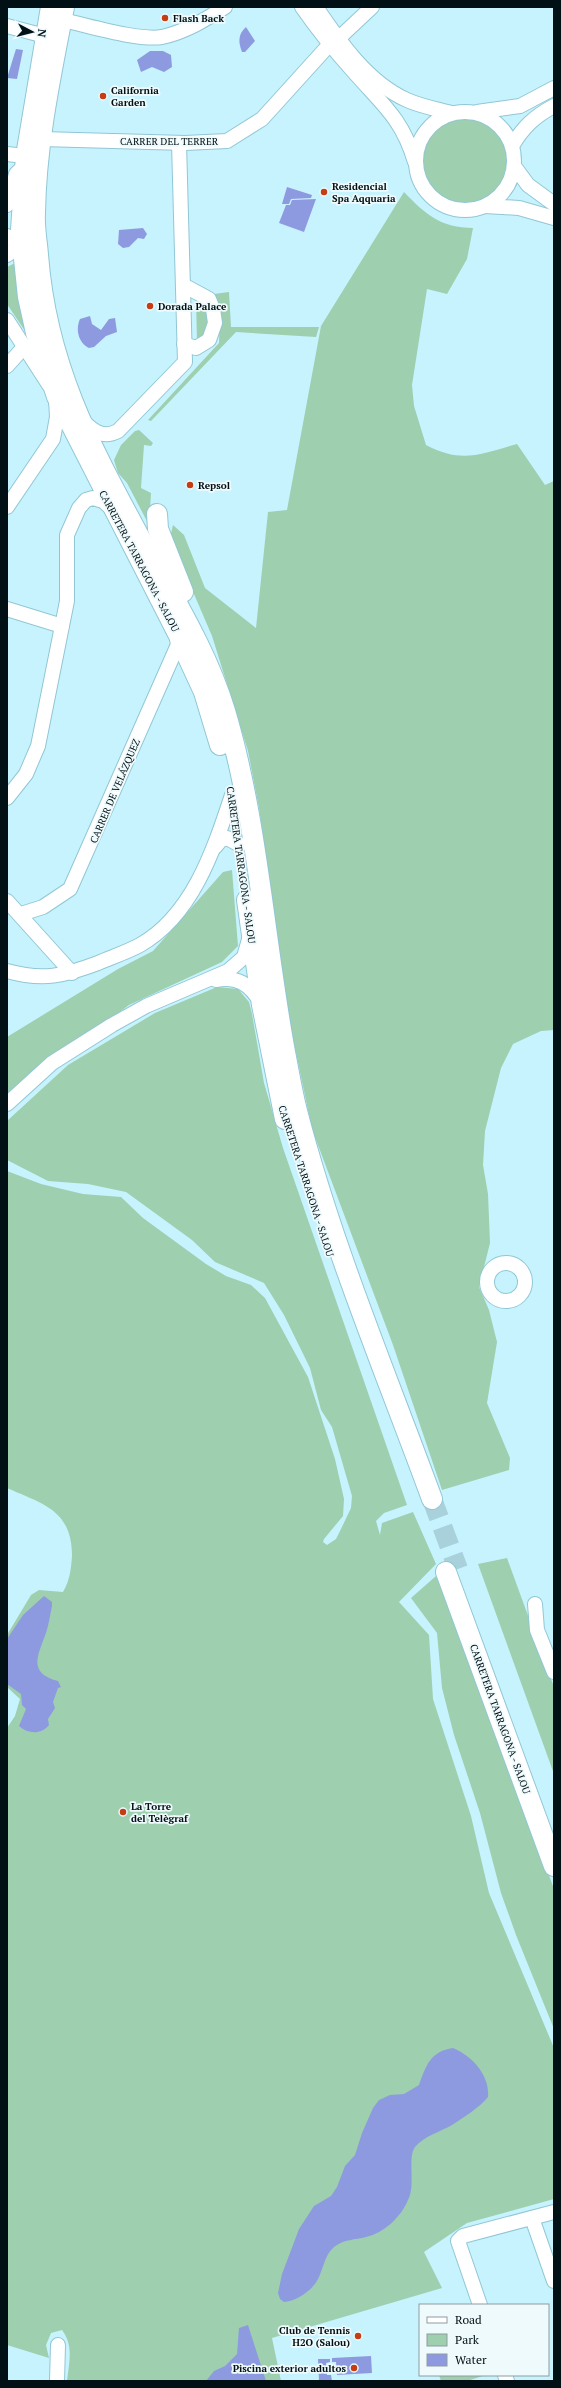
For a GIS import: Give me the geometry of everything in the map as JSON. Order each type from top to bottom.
[{"type":"highway","points":[[157,514],[158,529],[219,678],[225,710]]},
{"type":"highway","name":"CARRETERA TARRAGONA - SALOU","points":[[153,560],[194,637],[214,680],[225,710],[248,812],[275,1001],[296,1109],[330,1221],[426,1500],[315,1216],[286,1121],[262,1005],[232,795],[217,733],[204,692],[180,640]]},
{"type":"highway","name":"CARRETERA TARRAGONA - SALOU","points":[[554,1829],[452,1571],[554,1866]]},
{"type":"main road","name":"CARRETERA TARRAGONA - SALOU","points":[[50,7],[24,161],[12,245],[22,266],[30,312],[54,393],[180,640]]},
{"type":"main road","name":"CARRETERA TARRAGONA - SALOU","points":[[63,14],[41,139],[36,214],[42,295],[58,359],[81,420],[95,451],[153,560]]},
{"type":"street","points":[[63,14],[136,36],[160,37],[188,29],[225,7]]},
{"type":"street","points":[[302,7],[334,42],[393,114],[407,137],[416,168],[425,189],[441,204],[463,210],[485,206],[519,208],[554,218]]},
{"type":"street","points":[[316,7],[334,42],[376,80],[389,90],[407,100],[451,114]]},
{"type":"street","name":"CARRER DEL TERRER","points":[[41,139],[179,143],[227,141],[262,120],[334,42],[372,7]]},
{"type":"street","points":[[7,26],[45,36]]},
{"type":"street","points":[[416,168],[418,147],[423,134],[432,124],[451,114],[463,111],[476,112],[520,106],[554,88]]},
{"type":"street","points":[[512,146],[520,132],[530,121],[554,106]]},
{"type":"street","points":[[476,112],[490,118],[502,128],[512,146],[514,166],[511,180],[503,193],[485,206]]},
{"type":"street","points":[[81,420],[94,432],[112,434],[118,431],[184,362],[179,143]]},
{"type":"street","points":[[7,154],[24,161],[16,174],[7,205]]},
{"type":"street","points":[[514,166],[528,185],[554,204]]},
{"type":"street","points":[[36,214],[12,245],[32,259],[42,295]]},
{"type":"street","points":[[183,285],[209,299],[215,323],[209,340],[196,348],[184,344]]},
{"type":"street","points":[[7,320],[54,393],[57,417],[53,439],[7,507]]},
{"type":"street","points":[[7,366],[24,347]]},
{"type":"street","points":[[7,798],[26,774],[38,746],[67,601],[67,535],[79,508],[86,500],[93,498],[103,501],[112,509]]},
{"type":"street","points":[[7,609],[62,626]]},
{"type":"street","name":"CARRER DE VELÁZQUEZ","points":[[21,914],[43,907],[70,889],[180,640]]},
{"type":"street","points":[[8,975],[45,978],[72,973],[141,944],[162,927],[188,896],[215,847],[232,795]]},
{"type":"street","points":[[215,847],[221,840],[227,838],[240,845]]},
{"type":"street","points":[[7,902],[21,914],[72,973]]},
{"type":"street","points":[[7,1104],[52,1063],[84,1042],[146,1006],[228,970],[244,957],[251,930]]},
{"type":"street","points":[[194,985],[223,978],[239,980],[252,989],[262,1005]]},
{"type":"street","points":[[535,1604],[537,1630],[554,1672]]},
{"type":"street","points":[[480,2304],[458,2241],[460,2239],[554,2212]]},
{"type":"street","points":[[532,2218],[554,2281]]},
{"type":"street","points":[[57,2381],[58,2345]]},
{"type":"green space","points":[[465,117],[481,121],[495,130],[504,144],[508,160],[504,176],[495,190],[481,199],[465,203],[449,199],[435,190],[426,176],[422,160],[426,144],[435,130],[449,121]]},
{"type":"green space","points":[[404,192],[419,207],[434,218],[452,225],[473,228],[467,259],[447,294],[427,289],[412,385],[414,406],[426,445],[439,451],[461,456],[482,454],[517,444],[545,485],[554,481],[554,1030],[541,1031],[513,1044],[501,1068],[485,1131],[483,1165],[488,1194],[490,1243],[479,1287],[489,1310],[497,1342],[487,1403],[510,1458],[509,1470],[442,1490],[393,1345],[312,1129],[290,1024],[259,808],[248,751],[212,636],[170,538],[173,525],[184,535],[205,588],[256,628],[268,512],[287,510],[321,326]]},
{"type":"green space","points":[[15,263],[25,331],[7,304],[7,267]]},
{"type":"green space","points":[[229,292],[231,327],[319,327],[316,337],[236,332],[151,421],[148,420],[219,343],[220,313],[214,294]]},
{"type":"green space","points":[[196,299],[201,299],[209,311],[208,334],[197,341]]},
{"type":"green space","points":[[139,430],[153,443],[151,446],[144,445],[141,488],[151,493],[149,525],[127,483],[118,473],[114,460],[121,445],[135,431]]},
{"type":"green space","points":[[232,870],[238,946],[222,962],[129,1005],[7,1096],[7,1037],[118,969],[153,951],[223,872]]},
{"type":"green space","points":[[217,987],[238,989],[249,1002],[264,1083],[283,1148],[407,1505],[384,1513],[376,1521],[380,1535],[382,1523],[413,1512],[436,1564],[399,1602],[429,1635],[433,1699],[471,1816],[489,1893],[554,2048],[554,2199],[467,2223],[424,2252],[442,2288],[272,2338],[281,2381],[67,2381],[70,2354],[66,2336],[62,2330],[51,2333],[46,2345],[49,2358],[7,2345],[7,1728],[15,1716],[20,1699],[7,1687],[7,1635],[31,1595],[39,1590],[63,1592],[69,1579],[72,1556],[71,1541],[67,1528],[61,1518],[43,1504],[7,1488],[7,1171],[41,1184],[83,1194],[121,1197],[143,1218],[206,1264],[226,1276],[251,1285],[265,1298],[308,1377],[335,1459],[344,1499],[343,1516],[324,1539],[323,1542],[327,1545],[336,1539],[351,1508],[352,1496],[332,1427],[321,1410],[310,1368],[284,1315],[264,1283],[215,1262],[192,1240],[126,1192],[88,1184],[48,1181],[7,1160],[7,1121],[68,1065],[155,1013]]},
{"type":"green space","points":[[507,1558],[554,1687],[554,1774],[478,1564]]},
{"type":"green space","points":[[436,1576],[488,1708],[554,1889],[554,2029],[516,1935],[501,1893],[480,1813],[454,1735],[442,1688],[437,1633],[411,1598]]},
{"type":"green space","points":[[439,2376],[483,2376],[467,2381],[441,2381]]},
{"type":"water","points":[[246,27],[255,41],[245,52],[242,52],[240,35]]},
{"type":"water","points":[[16,49],[23,50],[17,79],[7,78]]},
{"type":"water","points":[[150,51],[163,51],[171,55],[172,67],[164,72],[152,67],[141,72],[137,60]]},
{"type":"water","points":[[287,187],[312,195],[311,198],[291,199],[289,204],[282,204]]},
{"type":"water","points":[[316,199],[304,232],[279,223],[286,205],[290,205],[292,200]]},
{"type":"water","points":[[143,228],[147,234],[144,239],[138,238],[129,247],[123,248],[118,244],[119,230]]},
{"type":"water","points":[[90,316],[92,324],[101,330],[109,319],[115,318],[117,332],[106,336],[94,347],[89,348],[80,340],[78,327],[80,319]]},
{"type":"water","points":[[44,1596],[52,1602],[52,1606],[48,1626],[38,1656],[38,1668],[48,1678],[58,1681],[61,1687],[58,1688],[53,1702],[55,1708],[48,1719],[49,1725],[38,1732],[30,1732],[19,1726],[26,1709],[22,1705],[21,1694],[7,1684],[7,1639],[23,1615]]},
{"type":"water","points":[[453,2048],[473,2061],[483,2074],[488,2089],[488,2097],[466,2116],[452,2125],[427,2137],[415,2147],[412,2158],[410,2194],[405,2206],[396,2218],[385,2228],[373,2235],[346,2241],[334,2247],[328,2254],[318,2279],[312,2288],[294,2300],[284,2302],[280,2299],[278,2293],[282,2274],[299,2229],[314,2206],[331,2196],[337,2187],[345,2166],[355,2155],[362,2133],[373,2108],[379,2100],[390,2095],[404,2094],[419,2085],[430,2060],[439,2052]]},
{"type":"water","points":[[248,2325],[266,2381],[206,2381],[214,2371],[225,2366],[237,2354],[239,2328]]},
{"type":"water","name":"Piscina exterior adultos","points":[[371,2356],[372,2373],[337,2375],[336,2362],[332,2362],[332,2358]]},
{"type":"water","points":[[318,2359],[330,2359],[330,2362],[326,2363],[327,2375],[331,2375],[332,2381],[319,2381]]},
{"type":"tunnel","points":[[432,1499],[458,1569]]},
{"type":"place","name":"Flash Back","points":[[165,18]]},
{"type":"place","name":"California Garden","points":[[103,96]]},
{"type":"place","name":"Residencial Spa Aqquaria","points":[[324,192]]},
{"type":"place","name":"Dorada Palace","points":[[150,306]]},
{"type":"place","name":"Repsol","points":[[190,485]]},
{"type":"place","name":"La Torre del Telègraf","points":[[123,1812]]},
{"type":"place","name":"Club de Tennis H2O (Salou)","points":[[358,2336]]},
{"type":"place","name":"Piscina exterior adultos","points":[[354,2368]]}]
